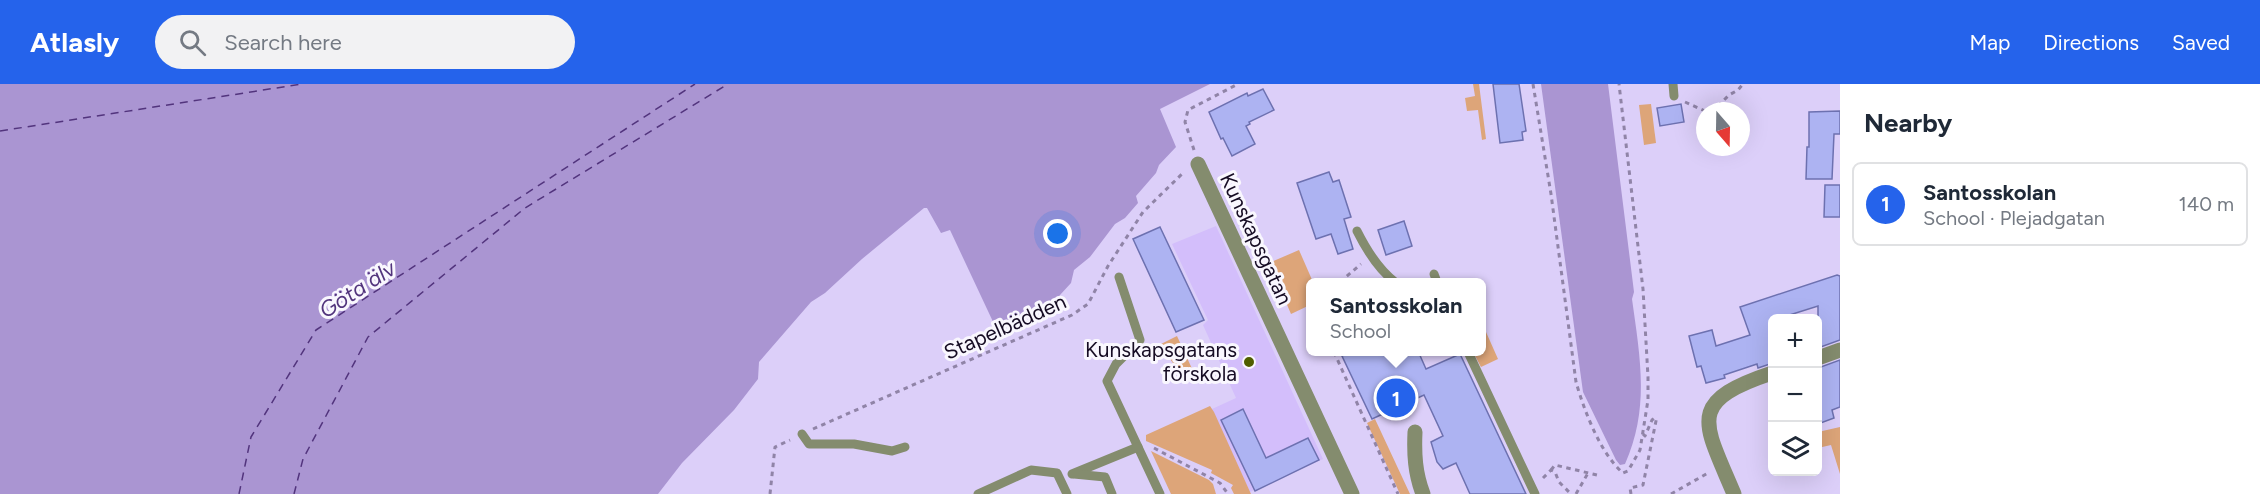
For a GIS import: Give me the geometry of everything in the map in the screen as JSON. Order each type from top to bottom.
[{"type":"street","name":"Kunskapsgatan","points":[[1198,164],[1352,494]]},
{"type":"street","points":[[1822,357],[1840,350]]},
{"type":"street","points":[[1734,494],[1709,430],[1708,417],[1716,399],[1731,388],[1768,375]]},
{"type":"street","points":[[1415,432],[1414,456],[1423,494]]},
{"type":"lane","points":[[1673,84],[1674,96]]},
{"type":"lane","points":[[1357,231],[1371,256],[1390,278]]},
{"type":"lane","points":[[1119,277],[1140,340],[1116,364],[1107,381],[1160,494]]},
{"type":"lane","points":[[1470,356],[1533,491]]},
{"type":"lane","points":[[802,434],[809,444],[854,444],[892,451],[905,447]]},
{"type":"lane","points":[[1072,474],[1138,447]]},
{"type":"lane","points":[[978,494],[1031,470],[1104,477],[1112,494]]},
{"type":"lane","points":[[1057,473],[1067,494]]},
{"type":"path","points":[[1198,164],[1185,122],[1188,110],[1238,84]]},
{"type":"path","points":[[1533,84],[1551,194],[1576,382],[1583,408],[1607,453],[1623,473],[1628,471],[1640,450],[1648,400],[1643,289],[1619,84]]},
{"type":"path","points":[[1674,96],[1705,111],[1716,108],[1743,84]]},
{"type":"path","name":"Stapelbädden","points":[[770,494],[775,447],[1072,315],[1088,304],[1108,266],[1143,212],[1186,170],[1198,164]]},
{"type":"path","points":[[1344,278],[1371,256]]},
{"type":"path","points":[[1336,356],[1398,494]]},
{"type":"path","points":[[1631,494],[1630,488],[1643,485],[1657,416],[1652,420],[1645,436],[1642,434]]},
{"type":"path","points":[[1138,447],[1149,446],[1184,463],[1220,483],[1228,494]]},
{"type":"path","points":[[1533,491],[1555,465],[1597,475]]},
{"type":"path","points":[[1671,494],[1722,465]]},
{"type":"path","points":[[1551,470],[1556,472],[1560,482],[1571,494]]},
{"type":"path","points":[[1576,494],[1588,473]]},
{"type":"shaded area","points":[[1473,84],[1479,84],[1486,139],[1482,140],[1478,110],[1467,111],[1465,98],[1475,96]]},
{"type":"shaded area","points":[[1651,104],[1656,143],[1644,145],[1639,105]]},
{"type":"shaded area","name":"Kunskapsgatans förskola","points":[[1216,226],[1323,459],[1250,492],[1212,409],[1236,398],[1203,325],[1208,320],[1172,244]]},
{"type":"shaded area","points":[[1299,250],[1311,278],[1306,278],[1306,307],[1291,314],[1269,263]]},
{"type":"shaded area","points":[[1486,332],[1498,359],[1481,367],[1475,356],[1486,356]]},
{"type":"shaded area","points":[[1177,336],[1194,373],[1178,369],[1161,344]]},
{"type":"shaded area","points":[[1210,406],[1251,494],[1234,494],[1231,488],[1233,485],[1211,473],[1212,470],[1146,441],[1146,435]]},
{"type":"shaded area","points":[[1375,419],[1410,494],[1400,494],[1367,423]]},
{"type":"shaded area","points":[[1840,427],[1840,474],[1831,445],[1822,447],[1822,431]]},
{"type":"shaded area","points":[[1151,451],[1209,480],[1216,494],[1171,494]]},
{"type":"water","name":"Göta älv","points":[[0,84],[1210,84],[1160,109],[1176,147],[1136,196],[1138,203],[1125,218],[1115,224],[1090,257],[1074,270],[1071,283],[1058,299],[1045,309],[1007,327],[1004,322],[995,326],[950,230],[941,233],[927,208],[924,208],[825,293],[811,302],[759,362],[758,379],[734,410],[682,463],[658,494],[0,494]]},
{"type":"water","points":[[1541,84],[1608,84],[1634,292],[1632,299],[1641,382],[1638,423],[1625,464],[1620,465],[1616,460],[1583,392]]},
{"type":"building","points":[[1493,84],[1519,84],[1526,131],[1522,132],[1523,140],[1500,143]]},
{"type":"building","points":[[1263,89],[1274,110],[1249,122],[1250,124],[1246,126],[1255,144],[1232,156],[1223,138],[1221,139],[1209,112],[1247,93],[1248,96]]},
{"type":"building","points":[[1681,104],[1684,122],[1660,126],[1657,108]]},
{"type":"building","points":[[1840,111],[1840,134],[1834,134],[1832,179],[1806,179],[1809,112]]},
{"type":"building","points":[[1329,172],[1333,182],[1339,180],[1351,217],[1344,219],[1353,249],[1338,254],[1331,234],[1316,239],[1297,183]]},
{"type":"building","points":[[1825,185],[1840,185],[1840,217],[1824,217]]},
{"type":"building","points":[[1404,221],[1412,246],[1386,255],[1378,230]]},
{"type":"building","points":[[1160,227],[1204,320],[1176,332],[1133,239]]},
{"type":"building","points":[[1837,275],[1840,276],[1840,340],[1822,347],[1822,314],[1818,314],[1818,306],[1793,314],[1768,314],[1768,365],[1758,368],[1757,364],[1724,375],[1725,378],[1706,383],[1701,366],[1697,367],[1689,336],[1712,330],[1716,346],[1750,335],[1740,307]]},
{"type":"building","points":[[1342,356],[1420,356],[1426,369],[1455,356],[1461,356],[1526,494],[1470,494],[1456,463],[1443,469],[1437,462],[1431,442],[1443,436],[1424,395],[1372,419]]},
{"type":"building","points":[[1840,360],[1840,407],[1832,410],[1834,418],[1822,422],[1822,368]]},
{"type":"building","points":[[1243,409],[1266,458],[1308,438],[1319,460],[1255,491],[1221,420]]},
{"type":"ferry route","points":[[0,131],[302,84]]},
{"type":"ferry route","points":[[239,494],[251,437],[316,330],[695,84]]},
{"type":"ferry route","points":[[294,494],[303,459],[368,337],[525,208],[728,84]]},
{"type":"place","name":"Kunskapsgatans förskola","points":[[1249,362]]},
{"type":"place","name":"Santosskolan","points":[[1396,398]]}]
